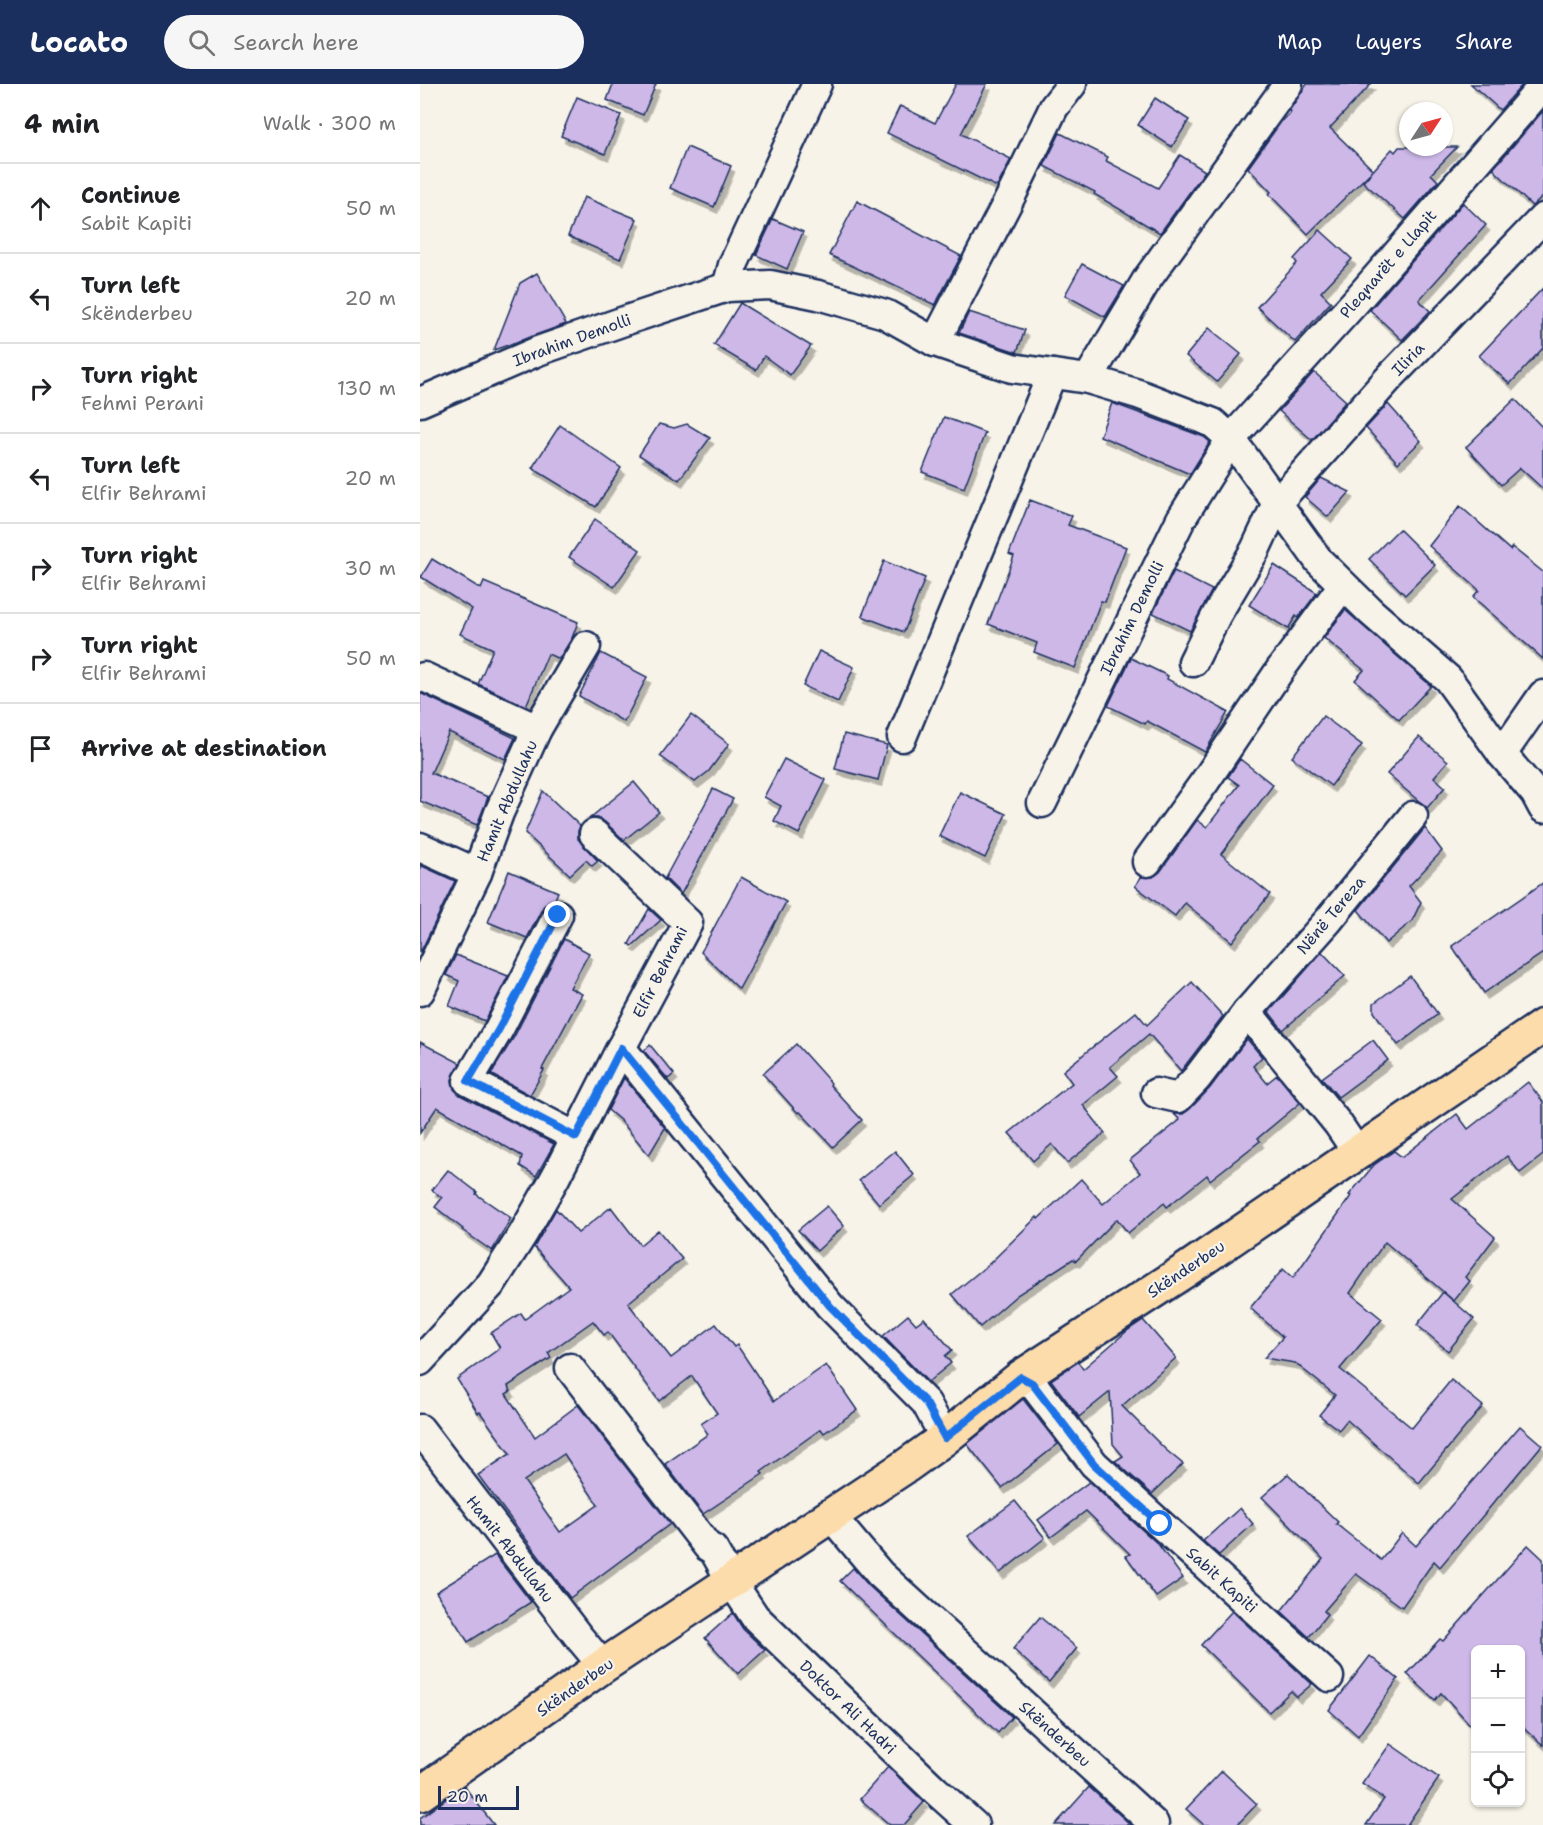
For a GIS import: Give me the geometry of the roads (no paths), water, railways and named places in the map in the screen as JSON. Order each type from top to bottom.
[{"type":"main road","name":"Skënderbeu","points":[[420,1794],[603,1666],[945,1438],[1021,1377],[1186,1270],[1543,1026]]},
{"type":"street","points":[[727,288],[734,264],[817,84]]},
{"type":"street","points":[[935,342],[1013,192],[1054,106],[1072,84]]},
{"type":"street","points":[[1088,379],[1148,278],[1288,84]]},
{"type":"street","name":"Pleqnarët e Llapit","points":[[1231,439],[1364,292],[1543,86]]},
{"type":"street","name":"Iliria","points":[[1277,503],[1390,377],[1543,218]]},
{"type":"street","name":"Ibrahim Demolli","points":[[420,402],[538,351],[727,288],[770,285],[818,295],[885,314],[935,342],[1012,368],[1088,379],[1138,394],[1213,423],[1231,439],[1319,561],[1448,679],[1502,754],[1535,793],[1543,808]]},
{"type":"street","points":[[902,737],[1052,374]]},
{"type":"street","name":"Ibrahim Demolli","points":[[1042,803],[1180,519],[1231,439]]},
{"type":"street","points":[[1193,662],[1217,614],[1255,550],[1277,503]]},
{"type":"street","points":[[1147,862],[1206,780],[1280,669],[1343,585]]},
{"type":"street","name":"Hamit Abdullahu","points":[[420,989],[477,873],[499,813],[537,729],[585,646]]},
{"type":"street","name":"Hamit Abdullahu","points":[[424,677],[537,729]]},
{"type":"street","points":[[1502,754],[1543,695]]},
{"type":"street","name":"Nënë Tereza","points":[[1156,1093],[1178,1098],[1197,1078],[1247,1012],[1328,921],[1413,816]]},
{"type":"street","name":"Elfir Behrami","points":[[420,1361],[491,1284],[523,1234],[688,923],[594,834]]},
{"type":"street","name":"Hamit Abdullahu","points":[[420,847],[477,873]]},
{"type":"street","points":[[558,915],[499,1029],[468,1081],[576,1137]]},
{"type":"street","points":[[1247,1012],[1338,1124],[1357,1152]]},
{"type":"street","points":[[621,1048],[830,1306],[926,1403],[945,1438]]},
{"type":"street","points":[[570,1368],[708,1547],[713,1550],[731,1581]]},
{"type":"street","name":"Sabit Kapiti","points":[[1021,1377],[1032,1383],[1094,1464],[1329,1677]]},
{"type":"street","name":"Hamit Abdullahu","points":[[420,1429],[570,1627],[603,1666]]},
{"type":"street","name":"Skënderbeu","points":[[831,1516],[880,1574],[1154,1824]]},
{"type":"street","name":"Doktor Ali Hadri","points":[[731,1581],[755,1617],[974,1825]]}]
